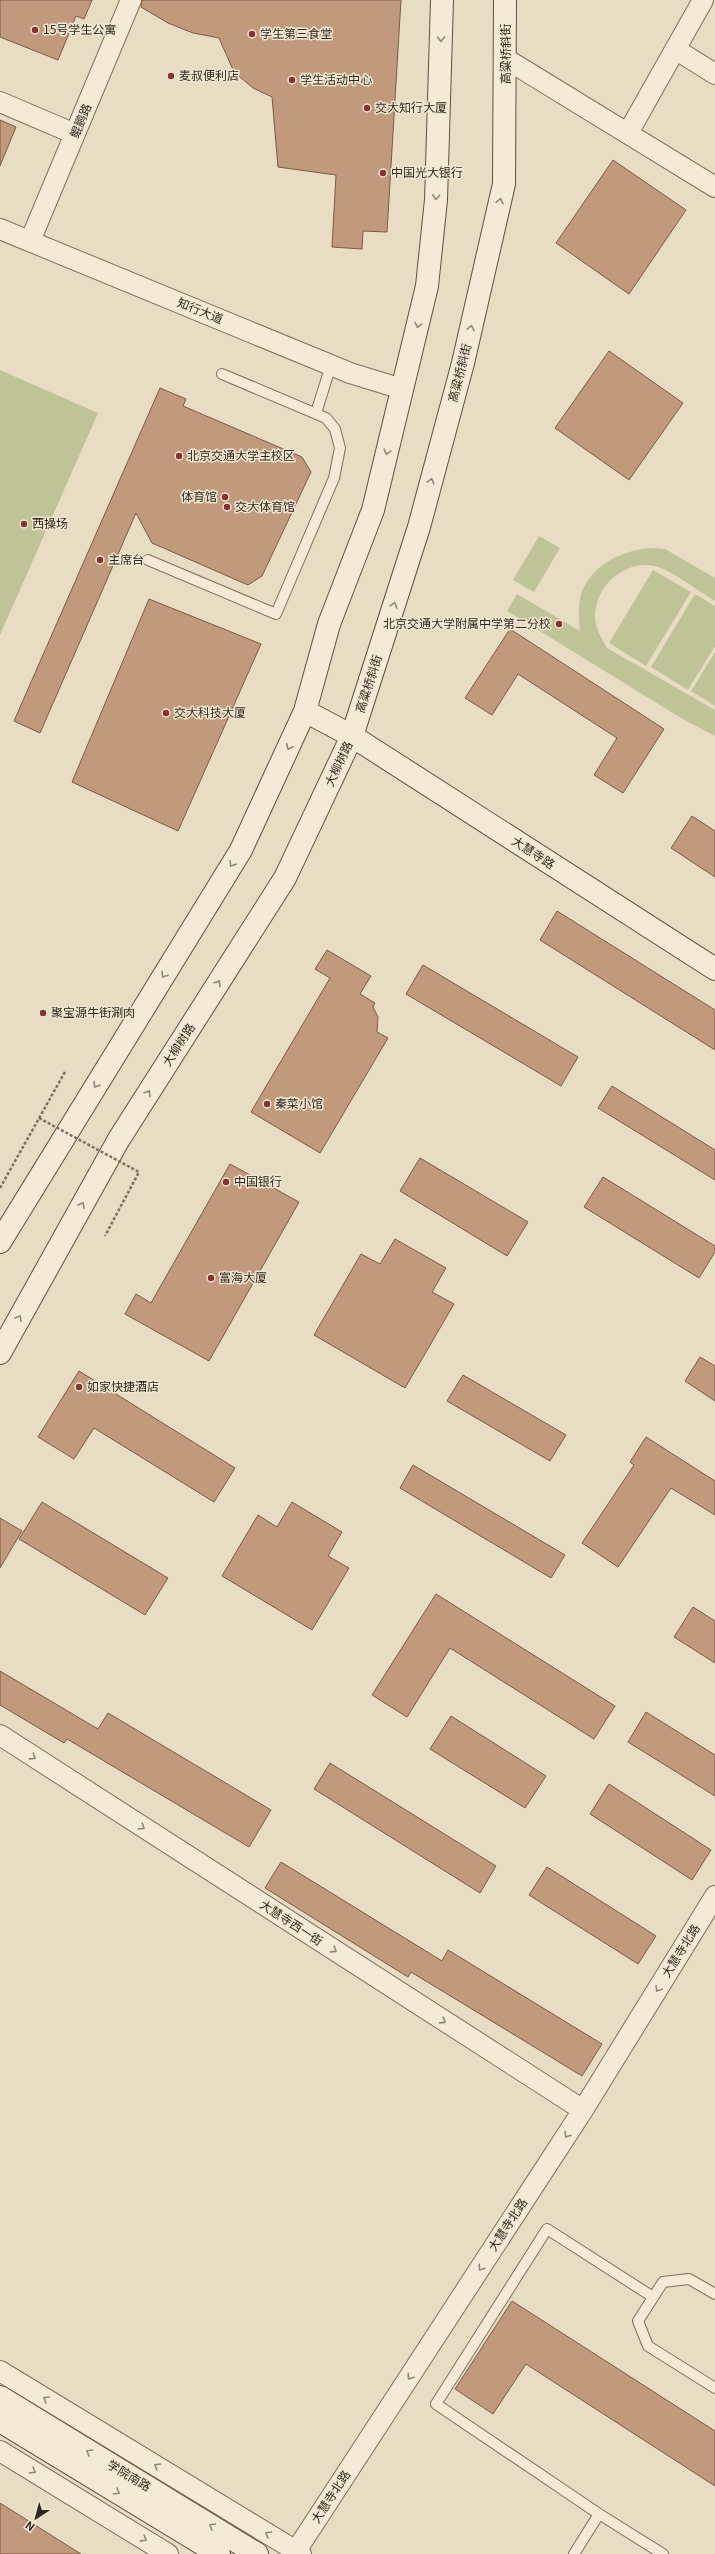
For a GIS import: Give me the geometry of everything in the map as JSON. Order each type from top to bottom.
[{"type":"main road","points":[[0,1242],[241,850],[305,711],[329,624],[373,510],[427,286],[435,216],[442,0]]},
{"type":"main road","name":"高粱桥斜街","points":[[352,736],[419,527],[463,364],[504,184],[506,59],[505,0]]},
{"type":"main road","name":"大慧寺路","points":[[305,711],[352,736],[715,969]]},
{"type":"main road","name":"大柳树路","points":[[0,1352],[119,1139],[285,878],[352,736]]},
{"type":"main road","name":"学院南路","points":[[0,2397],[257,2554]]},
{"type":"main road","name":"学院南路","points":[[0,2421],[219,2554]]},
{"type":"street","name":"鲲鹏路","points":[[30,241],[131,0]]},
{"type":"street","points":[[628,133],[703,0]]},
{"type":"street","points":[[675,49],[715,74]]},
{"type":"street","points":[[506,59],[715,187]]},
{"type":"street","points":[[0,102],[75,134]]},
{"type":"street","name":"知行大道","points":[[0,229],[331,365],[402,389]]},
{"type":"street","name":"大慧寺西一街","points":[[0,1735],[583,2110]]},
{"type":"street","name":"大慧寺北路","points":[[299,2552],[583,2110],[715,1896]]},
{"type":"street","points":[[0,2371],[299,2552]]},
{"type":"street","points":[[0,2451],[168,2554]]},
{"type":"lane","points":[[316,413],[331,365]]},
{"type":"lane","points":[[148,560],[276,614],[334,478],[340,448],[335,429],[326,418],[222,374]]},
{"type":"lane","points":[[653,2297],[547,2229],[436,2404],[599,2514],[664,2554]]},
{"type":"lane","points":[[715,2294],[689,2279],[663,2282],[638,2321],[648,2346],[715,2388]]},
{"type":"lane","points":[[574,2554],[599,2514]]},
{"type":"path","points":[[0,1188],[66,1070]]},
{"type":"path","points":[[39,1118],[139,1172],[105,1236]]},
{"type":"green space","name":"西操场","points":[[0,370],[98,413],[0,635]]},
{"type":"green space","points":[[539,536],[560,548],[534,592],[513,580]]},
{"type":"green space","points":[[640,549],[665,549],[715,578],[715,601],[664,569],[648,565],[638,566],[619,573],[604,588],[599,596],[596,606],[595,621],[597,629],[607,648],[715,710],[715,736],[681,718],[507,611],[517,594],[580,631],[580,598],[590,577],[598,569],[618,556]]},
{"type":"green space","points":[[653,570],[691,592],[646,666],[609,643]]},
{"type":"green space","points":[[695,594],[715,606],[715,646],[688,690],[651,667]]},
{"type":"green space","points":[[715,652],[715,706],[691,691]]},
{"type":"building","name":"15号学生公寓","points":[[0,0],[92,0],[84,19],[76,16],[58,60],[0,37]]},
{"type":"building","points":[[142,0],[401,0],[387,232],[363,231],[362,249],[332,247],[336,175],[278,167],[272,97],[253,88],[234,72],[219,38],[193,33],[168,23],[141,7]]},
{"type":"building","points":[[0,120],[16,127],[0,166]]},
{"type":"building","points":[[613,160],[686,210],[629,294],[556,243]]},
{"type":"building","points":[[609,351],[683,403],[629,480],[555,428]]},
{"type":"building","name":"体育馆","points":[[160,388],[186,399],[183,406],[302,457],[311,472],[262,576],[248,585],[152,543],[136,513],[40,733],[14,721]]},
{"type":"building","name":"交大科技大厦","points":[[149,599],[261,644],[178,831],[72,782]]},
{"type":"building","points":[[510,629],[664,729],[623,793],[594,775],[617,738],[518,674],[492,715],[465,698]]},
{"type":"building","points":[[692,816],[715,831],[715,877],[671,848]]},
{"type":"building","points":[[557,911],[715,1010],[715,1050],[540,940]]},
{"type":"building","points":[[327,950],[371,976],[360,994],[375,1003],[373,1007],[378,1017],[377,1032],[388,1038],[320,1153],[251,1112],[330,978],[315,969]]},
{"type":"building","points":[[423,965],[578,1057],[561,1086],[406,994]]},
{"type":"building","points":[[612,1086],[715,1150],[715,1180],[598,1108]]},
{"type":"building","points":[[420,1158],[528,1222],[507,1256],[400,1191]]},
{"type":"building","name":"富海大厦","points":[[230,1164],[299,1202],[209,1361],[125,1314],[136,1294],[151,1303]]},
{"type":"building","points":[[603,1177],[715,1246],[715,1252],[699,1278],[584,1207]]},
{"type":"building","points":[[395,1239],[446,1268],[432,1292],[454,1304],[405,1388],[314,1335],[361,1254],[380,1264]]},
{"type":"building","points":[[700,1357],[715,1366],[715,1401],[685,1381]]},
{"type":"building","points":[[79,1371],[235,1468],[214,1502],[94,1428],[74,1459],[38,1437]]},
{"type":"building","points":[[463,1375],[566,1435],[550,1461],[447,1401]]},
{"type":"building","points":[[646,1437],[715,1481],[715,1515],[671,1488],[618,1567],[582,1543],[634,1465],[630,1462]]},
{"type":"building","points":[[413,1465],[565,1555],[551,1578],[400,1488]]},
{"type":"building","points":[[42,1502],[168,1578],[145,1615],[19,1539]]},
{"type":"building","points":[[292,1502],[342,1532],[328,1556],[349,1568],[312,1630],[222,1576],[258,1515],[277,1527]]},
{"type":"building","points":[[0,1518],[22,1531],[0,1568]]},
{"type":"building","points":[[436,1594],[615,1706],[594,1739],[450,1648],[407,1717],[372,1695]]},
{"type":"building","points":[[693,1607],[715,1621],[715,1663],[674,1637]]},
{"type":"building","points":[[0,1671],[98,1729],[108,1713],[271,1810],[249,1847],[67,1739],[64,1743],[0,1705]]},
{"type":"building","points":[[646,1712],[715,1755],[715,1796],[628,1742]]},
{"type":"building","points":[[451,1716],[546,1776],[525,1808],[430,1749]]},
{"type":"building","points":[[330,1763],[496,1866],[480,1893],[314,1789]]},
{"type":"building","points":[[609,1784],[711,1850],[692,1880],[590,1814]]},
{"type":"building","points":[[281,1862],[442,1961],[448,1950],[602,2044],[582,2076],[411,1972],[408,1977],[265,1888]]},
{"type":"building","points":[[547,1867],[656,1936],[638,1964],[529,1895]]},
{"type":"building","points":[[512,2301],[715,2431],[715,2486],[526,2364],[493,2414],[455,2389]]},
{"type":"building","points":[[0,2503],[81,2554],[0,2554]]},
{"type":"place","name":"15号学生公寓","points":[[35,30]]},
{"type":"place","name":"学生第三食堂","points":[[252,34]]},
{"type":"place","name":"麦叔便利店","points":[[171,76]]},
{"type":"place","name":"学生活动中心","points":[[292,80]]},
{"type":"place","name":"交大知行大厦","points":[[367,108]]},
{"type":"place","name":"中国光大银行","points":[[383,173]]},
{"type":"place","name":"北京交通大学主校区","points":[[179,456]]},
{"type":"place","name":"体育馆","points":[[225,497]]},
{"type":"place","name":"交大体育馆","points":[[227,507]]},
{"type":"place","name":"西操场","points":[[24,524]]},
{"type":"place","name":"主席台","points":[[100,560]]},
{"type":"place","name":"北京交通大学附属中学第二分校","points":[[559,624]]},
{"type":"place","name":"交大科技大厦","points":[[166,713]]},
{"type":"place","name":"聚宝源牛街涮肉","points":[[43,1013]]},
{"type":"place","name":"秦菜小馆","points":[[267,1104]]},
{"type":"place","name":"中国银行","points":[[226,1182]]},
{"type":"place","name":"富海大厦","points":[[211,1278]]},
{"type":"place","name":"如家快捷酒店","points":[[79,1387]]}]
